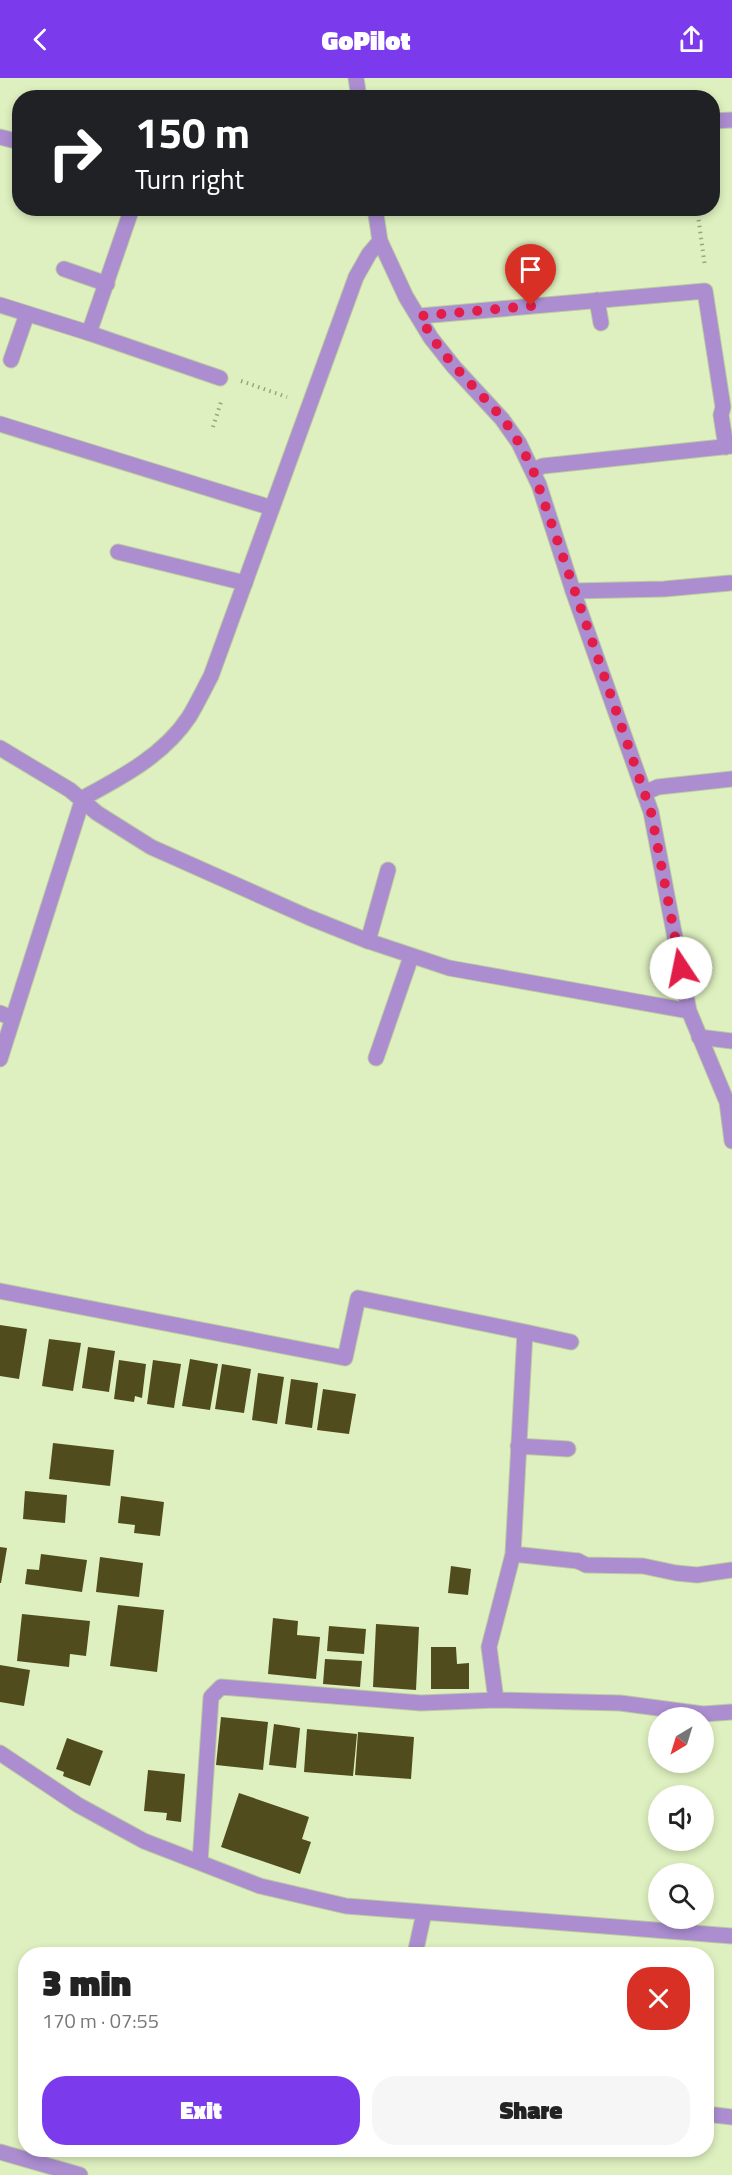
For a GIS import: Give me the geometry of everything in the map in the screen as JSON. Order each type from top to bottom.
[{"type":"street","points":[[89,333],[129,216]]},
{"type":"street","points":[[376,216],[380,241],[406,297],[420,316],[431,338],[454,368],[502,419],[519,443],[533,470],[651,812],[689,1011],[727,1102],[732,1141]]},
{"type":"street","points":[[0,1059],[6,1015],[83,798],[133,771],[165,745],[189,717],[211,676],[356,277],[369,254],[380,241]]},
{"type":"street","points":[[64,269],[107,284]]},
{"type":"street","points":[[420,316],[705,291],[723,407],[721,415],[729,447],[543,466],[533,470]]},
{"type":"street","points":[[597,300],[601,323]]},
{"type":"street","points":[[0,305],[220,378]]},
{"type":"street","points":[[11,360],[27,314]]},
{"type":"street","points":[[0,424],[272,508]]},
{"type":"street","points":[[118,552],[244,583]]},
{"type":"street","points":[[573,591],[656,587],[664,589],[730,583]]},
{"type":"street","points":[[0,748],[83,798],[97,813],[151,847],[308,917],[368,941],[448,968],[689,1011]]},
{"type":"street","points":[[644,793],[658,787],[732,779]]},
{"type":"street","points":[[368,941],[388,870]]},
{"type":"street","points":[[376,1058],[411,957]]},
{"type":"street","points":[[699,1036],[732,1041]]},
{"type":"street","points":[[0,1291],[345,1358],[358,1298],[571,1341]]},
{"type":"street","points":[[496,1700],[489,1647],[513,1554],[525,1332]]},
{"type":"street","points":[[518,1446],[568,1449]]},
{"type":"street","points":[[513,1554],[578,1561],[586,1565],[643,1566],[676,1574],[697,1575],[732,1570]]},
{"type":"street","points":[[200,1862],[211,1697],[221,1687],[421,1703],[496,1700],[620,1703],[703,1714],[732,1712]]},
{"type":"street","points":[[0,1753],[78,1805],[144,1841],[260,1886],[346,1906],[732,1936]]},
{"type":"street","points":[[416,1947],[424,1912]]},
{"type":"street","points":[[714,2115],[732,2117]]},
{"type":"street","points":[[0,2152],[80,2175]]},
{"type":"path","points":[[699,216],[705,291]]},
{"type":"path","points":[[220,378],[231,378],[311,405]]},
{"type":"building","points":[[0,1325],[27,1329],[19,1379],[0,1376]]},
{"type":"building","points":[[49,1339],[81,1343],[73,1391],[42,1386]]},
{"type":"building","points":[[88,1347],[115,1351],[109,1392],[82,1388]]},
{"type":"building","points":[[190,1359],[218,1364],[210,1410],[182,1406]]},
{"type":"building","points":[[119,1360],[146,1364],[142,1398],[135,1396],[134,1402],[114,1399]]},
{"type":"building","points":[[153,1360],[181,1364],[174,1408],[147,1404]]},
{"type":"building","points":[[222,1364],[251,1369],[244,1413],[215,1409]]},
{"type":"building","points":[[258,1373],[284,1377],[277,1424],[252,1420]]},
{"type":"building","points":[[291,1379],[318,1383],[312,1428],[285,1424]]},
{"type":"building","points":[[323,1389],[356,1394],[349,1434],[317,1430]]},
{"type":"building","points":[[53,1443],[114,1450],[110,1486],[49,1479]]},
{"type":"building","points":[[25,1491],[67,1495],[65,1523],[23,1519]]},
{"type":"building","points":[[121,1496],[164,1502],[160,1536],[134,1533],[135,1525],[118,1523]]},
{"type":"building","points":[[0,1547],[7,1548],[1,1583],[0,1583]]},
{"type":"building","points":[[41,1554],[87,1560],[82,1592],[25,1584],[27,1569],[39,1570]]},
{"type":"building","points":[[100,1557],[143,1563],[139,1597],[96,1592]]},
{"type":"building","points":[[451,1566],[471,1569],[468,1595],[448,1593]]},
{"type":"building","points":[[118,1605],[164,1610],[157,1672],[110,1666]]},
{"type":"building","points":[[22,1614],[90,1621],[86,1656],[70,1654],[69,1667],[17,1661]]},
{"type":"building","points":[[273,1618],[298,1621],[297,1635],[320,1637],[316,1679],[268,1674]]},
{"type":"building","points":[[376,1624],[419,1627],[416,1690],[373,1687]]},
{"type":"building","points":[[329,1626],[366,1629],[364,1654],[327,1651]]},
{"type":"building","points":[[431,1647],[456,1647],[457,1664],[469,1663],[469,1689],[431,1689]]},
{"type":"building","points":[[325,1659],[362,1661],[360,1687],[323,1684]]},
{"type":"building","points":[[0,1665],[30,1670],[24,1706],[0,1702]]},
{"type":"building","points":[[221,1717],[268,1722],[263,1770],[216,1765]]},
{"type":"building","points":[[274,1724],[300,1728],[296,1768],[269,1765]]},
{"type":"building","points":[[307,1729],[357,1734],[353,1776],[304,1772]]},
{"type":"building","points":[[358,1732],[414,1737],[411,1779],[355,1775]]},
{"type":"building","points":[[67,1738],[103,1751],[90,1786],[63,1776],[64,1772],[56,1769]]},
{"type":"building","points":[[148,1770],[185,1774],[181,1822],[166,1820],[167,1813],[144,1811]]},
{"type":"building","points":[[239,1793],[309,1817],[302,1839],[311,1842],[300,1874],[221,1847]]},
{"type":"route","points":[[531,306],[420,316],[431,338],[454,368],[502,419],[519,443],[533,470],[651,812],[681,968]]}]
